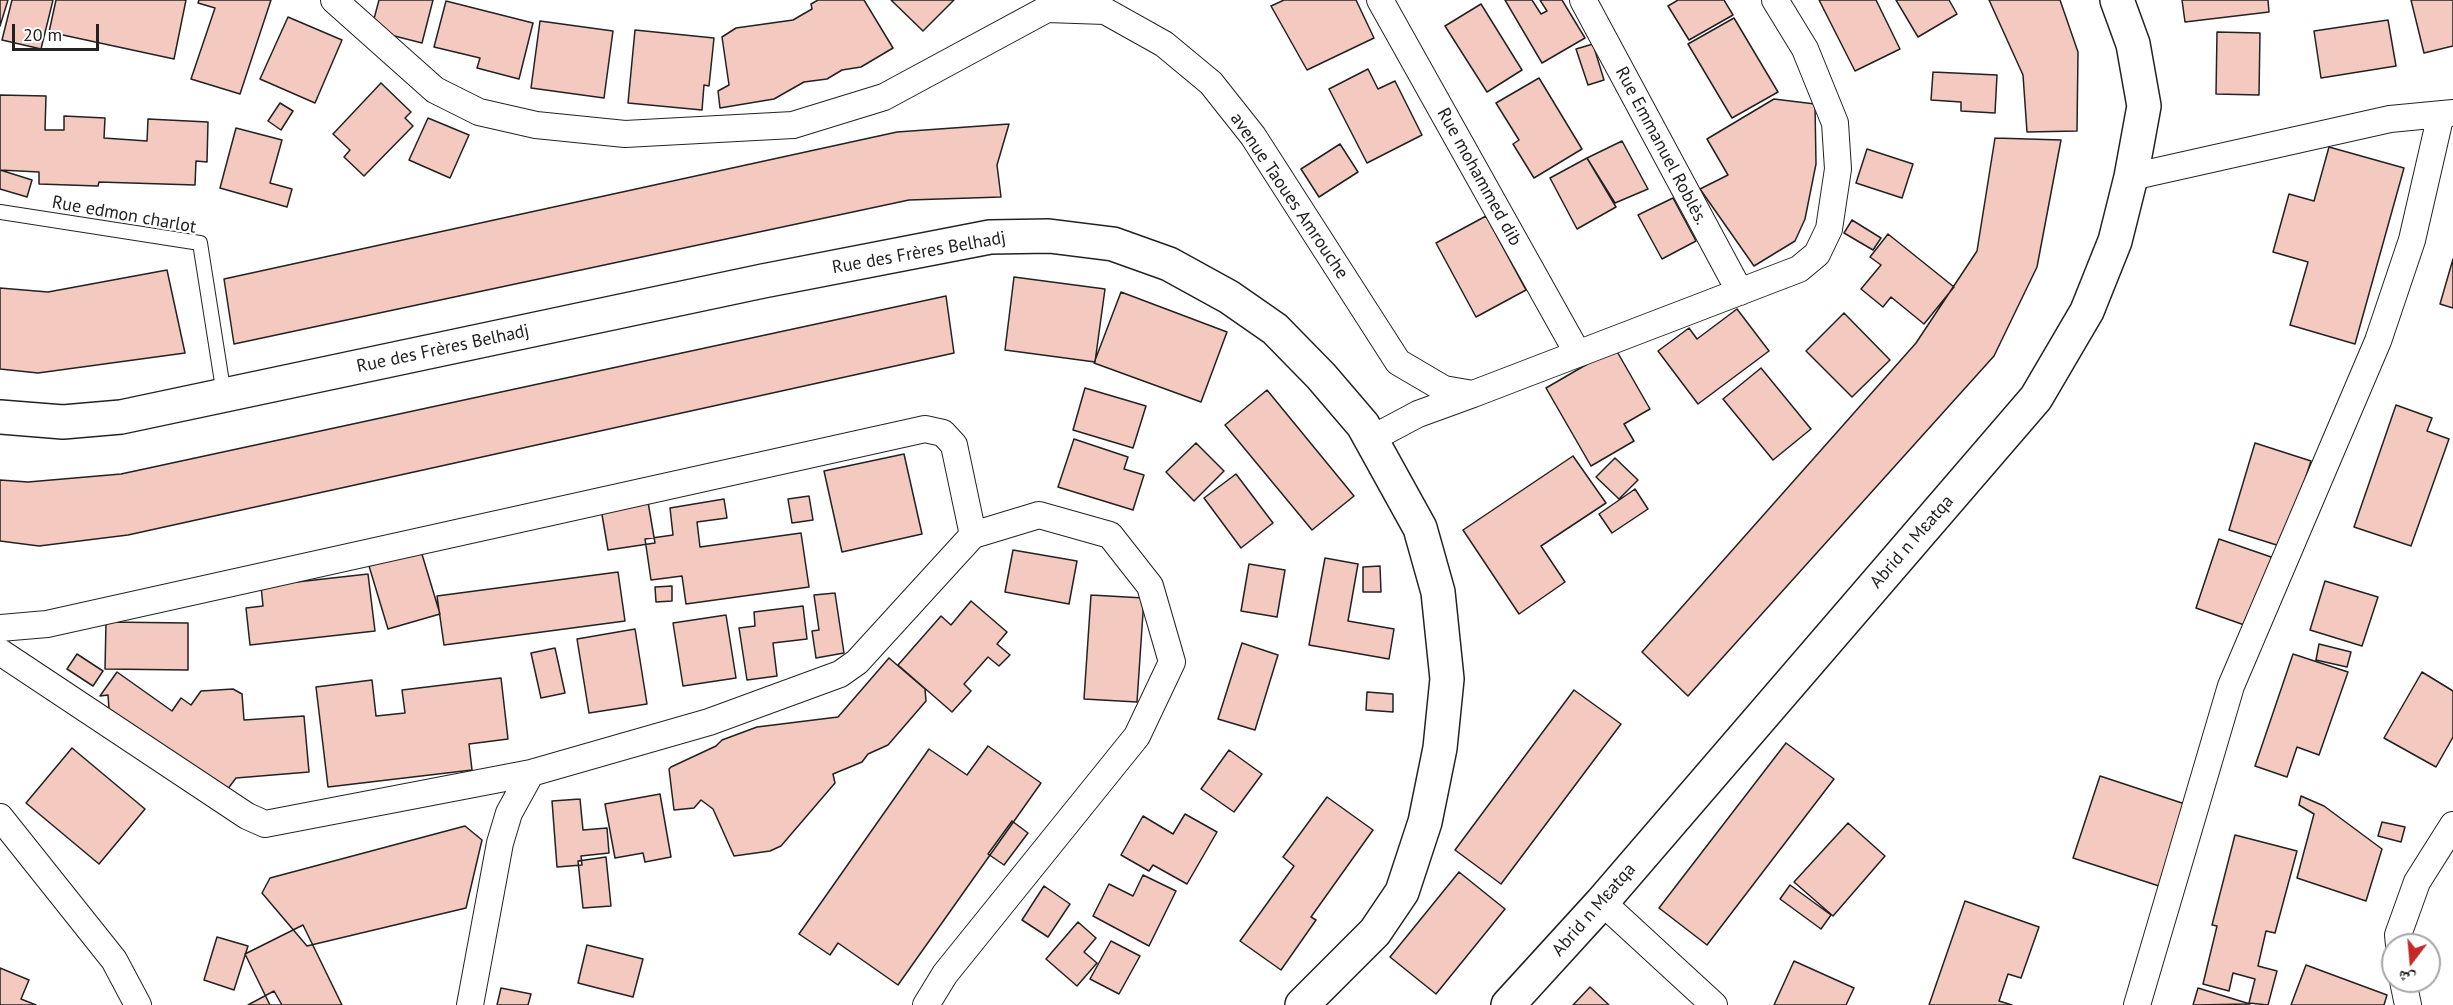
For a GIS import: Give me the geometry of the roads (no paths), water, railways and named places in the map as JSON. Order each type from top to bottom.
[{"type":"main road","name":"Abrid n Mɛatqa","points":[[1508,1005],[1602,902],[2036,398],[2087,311],[2115,241],[2131,177],[2144,106],[2133,44],[2117,0]]},
{"type":"main road","name":"Rue des Frères Belhadj","points":[[0,417],[63,422],[121,417],[763,281],[990,237],[1048,236],[1113,244],[1169,264],[1229,297],[1275,329],[1321,376],[1363,426],[1420,528],[1438,591],[1447,679],[1440,748],[1425,822],[1402,892],[1375,932],[1302,1005]]},
{"type":"street","name":"avenue Taoues Amrouche","points":[[334,0],[435,90],[479,111],[536,125],[626,134],[793,125],[884,98],[1047,9],[1105,11],[1164,44],[1211,83],[1253,136],[1398,362],[1444,389],[1473,394]]},
{"type":"street","name":"Rue mohammed dib","points":[[1380,0],[1578,354]]},
{"type":"street","name":"Rue Emmanuel Roblès.","points":[[1583,0],[1740,292]]},
{"type":"street","points":[[1371,439],[1419,414],[1799,269],[1817,254],[1829,229],[1838,169],[1835,123],[1805,49],[1775,0]]},
{"type":"street","points":[[2131,177],[2390,119],[2447,114],[2412,240],[2378,341],[2231,686],[2137,1005]]},
{"type":"street","points":[[0,628],[47,624],[924,429],[943,433],[954,445],[973,535]]},
{"type":"street","points":[[0,652],[247,816],[266,824],[531,772],[709,722],[840,674],[857,662],[973,535],[1038,515],[1110,535],[1150,586],[1172,662],[1137,736],[945,974],[926,1005]]},
{"type":"street","points":[[470,1005],[500,843],[513,803],[531,772]]},
{"type":"street","points":[[0,816],[114,960],[138,1005]]},
{"type":"street","points":[[2399,933],[2417,882],[2453,825]]},
{"type":"street","points":[[1602,902],[1714,1005]]},
{"type":"lane","name":"Rue edmon charlot","points":[[0,212],[200,243],[224,395]]}]
